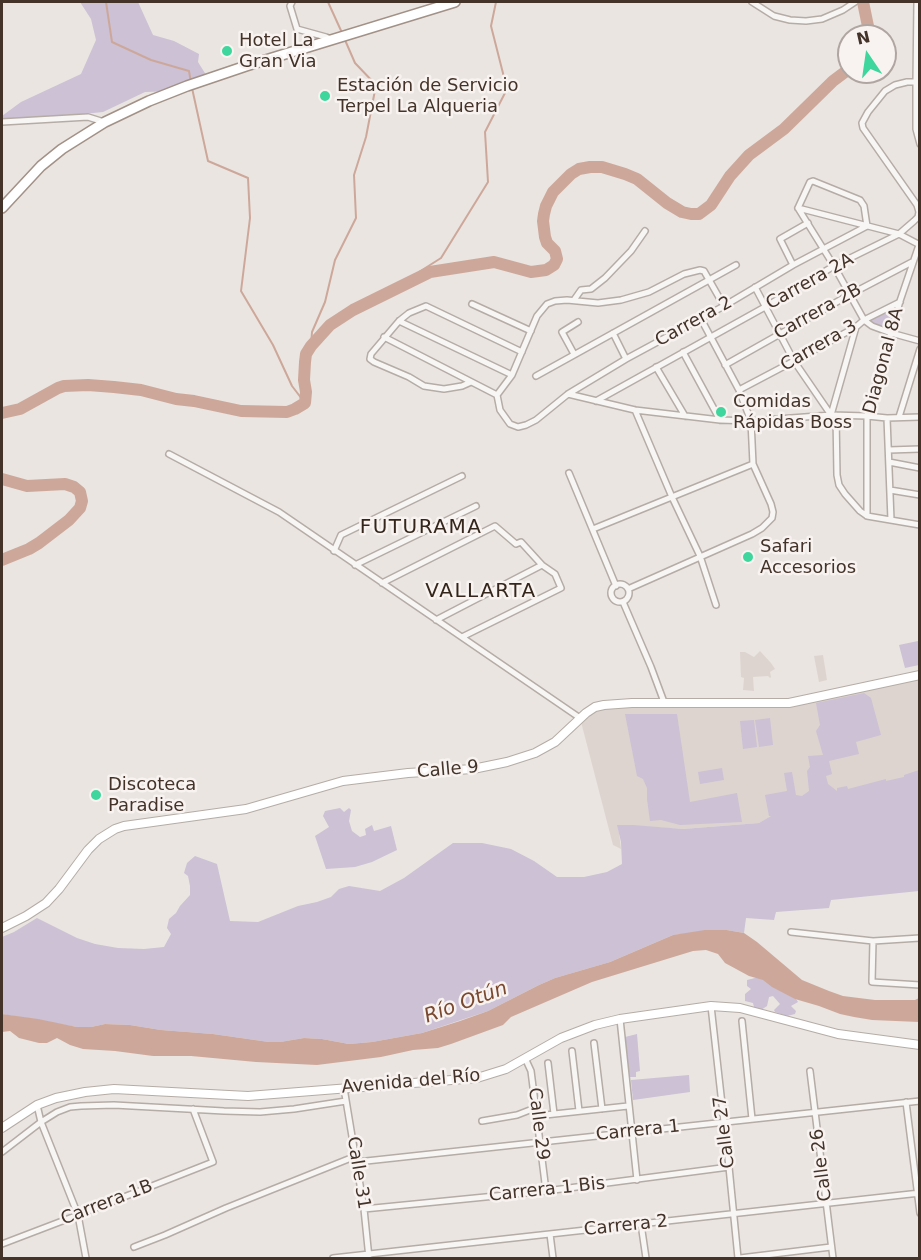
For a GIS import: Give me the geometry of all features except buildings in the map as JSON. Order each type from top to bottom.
[{"type":"highway","points":[[2,208],[41,166],[62,149],[105,122],[149,101],[199,82],[454,2]]},
{"type":"main road","name":"Calle 9","points":[[2,928],[46,903],[88,850],[115,828],[235,812],[343,781],[408,773],[473,769],[507,762],[534,753],[555,742],[595,706],[664,702],[789,703],[920,675]]},
{"type":"main road","name":"Avenida del Río","points":[[2,1128],[37,1105],[85,1092],[114,1089],[248,1096],[477,1078],[506,1070],[576,1031],[595,1024],[711,1006],[740,1008],[838,1034],[920,1045]]},
{"type":"street","points":[[283,2],[285,5],[291,4],[297,29],[326,37],[339,37]]},
{"type":"street","points":[[752,2],[774,16],[806,21],[822,19],[855,2]]},
{"type":"street","points":[[918,2],[915,82],[916,129],[920,144]]},
{"type":"street","name":"Carrera 2A","points":[[596,401],[834,266],[898,234],[915,222],[919,212],[917,205],[863,128],[862,123],[885,91],[895,85],[915,82]]},
{"type":"street","points":[[2,122],[88,117],[105,122]]},
{"type":"street","points":[[798,208],[810,182],[813,181],[860,200],[864,206],[867,226]]},
{"type":"street","points":[[798,208],[898,234],[919,245]]},
{"type":"street","points":[[798,208],[864,320],[872,326],[920,341]]},
{"type":"street","points":[[793,265],[780,239],[808,223]]},
{"type":"street","name":"Carrera 2","points":[[498,395],[500,410],[510,424],[518,428],[526,425],[536,420],[568,394],[626,359],[867,226]]},
{"type":"street","points":[[574,300],[580,290],[591,289],[605,278],[631,251],[645,231]]},
{"type":"street","name":"Diagonal 8A","points":[[867,516],[867,416],[900,301],[919,245]]},
{"type":"street","name":"Carrera 2B","points":[[725,364],[849,294],[912,262]]},
{"type":"street","points":[[536,375],[736,265]]},
{"type":"street","points":[[384,337],[498,395],[512,375],[537,316],[547,304],[555,301],[574,300],[598,303],[621,300],[649,292],[691,271],[700,270],[704,271],[724,306]]},
{"type":"street","points":[[755,287],[794,361],[833,415]]},
{"type":"street","name":"Carrera 3","points":[[739,390],[900,301]]},
{"type":"street","points":[[472,304],[531,331]]},
{"type":"street","points":[[471,382],[444,389],[431,388],[374,362],[370,358],[371,354],[399,321],[409,313],[426,306],[522,352]]},
{"type":"street","points":[[628,589],[752,534],[772,518],[771,504],[753,464],[751,422],[739,390],[700,319]]},
{"type":"street","points":[[399,321],[512,375]]},
{"type":"street","points":[[573,354],[562,332],[578,322]]},
{"type":"street","points":[[856,327],[833,415],[839,485],[867,516],[920,525]]},
{"type":"street","points":[[613,333],[626,359]]},
{"type":"street","points":[[900,417],[920,349]]},
{"type":"street","points":[[683,352],[720,420]]},
{"type":"street","points":[[656,367],[685,416]]},
{"type":"street","points":[[568,394],[635,410],[720,420],[751,422],[833,415],[920,417]]},
{"type":"street","points":[[635,410],[700,556],[716,604]]},
{"type":"street","points":[[887,418],[891,520]]},
{"type":"street","points":[[889,450],[920,449]]},
{"type":"street","points":[[169,454],[279,512],[580,718]]},
{"type":"street","points":[[889,462],[920,468]]},
{"type":"street","points":[[593,529],[753,464]]},
{"type":"street","points":[[569,473],[616,585]]},
{"type":"street","points":[[334,551],[341,535],[462,476]]},
{"type":"street","points":[[890,490],[920,495]]},
{"type":"street","points":[[355,565],[476,506]]},
{"type":"street","points":[[382,583],[495,526],[516,544],[521,542],[542,565],[555,574],[561,588],[462,638]]},
{"type":"street","points":[[436,620],[542,565]]},
{"type":"street","points":[[616,585],[624,585],[628,589],[628,598],[623,602],[617,602],[611,595],[616,585]]},
{"type":"street","points":[[623,602],[664,702]]},
{"type":"street","points":[[791,932],[873,941],[920,938]]},
{"type":"street","points":[[873,941],[872,982],[920,985]]},
{"type":"street","name":"Calle 27","points":[[711,1006],[739,1258]]},
{"type":"street","points":[[620,1019],[637,1180]]},
{"type":"street","points":[[742,1021],[752,1119]]},
{"type":"street","points":[[594,1043],[602,1109]]},
{"type":"street","points":[[572,1051],[579,1111]]},
{"type":"street","name":"Calle 29","points":[[525,1058],[531,1071],[546,1191]]},
{"type":"street","points":[[548,1063],[554,1114]]},
{"type":"street","name":"Calle 26","points":[[810,1071],[832,1258]]},
{"type":"street","name":"Calle 31","points":[[344,1088],[357,1159],[368,1257]]},
{"type":"street","points":[[2,1152],[41,1122],[70,1107],[114,1105],[260,1112],[346,1101]]},
{"type":"street","name":"Carrera 1","points":[[135,1247],[226,1208],[357,1159],[920,1101]]},
{"type":"street","points":[[906,1102],[920,1213]]},
{"type":"street","points":[[37,1105],[41,1122],[78,1215],[86,1258]]},
{"type":"street","points":[[536,1116],[628,1106]]},
{"type":"street","points":[[482,1121],[518,1115],[535,1108]]},
{"type":"street","name":"Carrera 1B","points":[[2,1244],[213,1162],[193,1109]]},
{"type":"street","name":"Carrera 1 Bis","points":[[364,1209],[546,1191],[729,1167]]},
{"type":"street","name":"Carrera 2","points":[[334,1258],[368,1257],[550,1234],[918,1193]]},
{"type":"street","points":[[641,1224],[646,1258]]},
{"type":"street","points":[[550,1234],[553,1258]]},
{"type":"street","points":[[739,1258],[831,1247]]},
{"type":"shaded area","points":[[80,2],[138,2],[153,35],[174,41],[199,54],[198,62],[208,78],[175,91],[145,92],[103,112],[2,122],[2,116],[21,102],[81,74],[96,40],[91,19]]},
{"type":"shaded area","points":[[900,301],[891,333],[864,320]]},
{"type":"shaded area","points":[[918,641],[919,665],[905,668],[899,645]]},
{"type":"shaded area","points":[[760,651],[775,669],[770,672],[770,678],[768,676],[753,677],[754,691],[743,690],[744,678],[741,677],[740,652],[754,657]]},
{"type":"shaded area","points":[[823,655],[827,680],[819,682],[814,656]]},
{"type":"shaded area","points":[[919,675],[919,813],[775,814],[759,823],[683,829],[618,825],[621,849],[613,845],[580,718],[595,707],[779,704]]},
{"type":"shaded area","points":[[864,693],[871,698],[881,735],[856,742],[859,754],[829,761],[832,774],[826,776],[828,784],[837,791],[837,788],[847,786],[848,789],[886,779],[886,781],[904,777],[904,775],[919,770],[919,891],[831,900],[829,908],[776,912],[774,920],[746,918],[744,933],[727,930],[673,935],[610,962],[555,978],[488,1011],[422,1033],[372,1042],[349,1044],[304,1038],[269,1042],[130,1025],[105,1024],[77,1027],[2,1014],[2,937],[37,918],[77,938],[95,944],[118,948],[164,947],[171,934],[167,928],[169,919],[190,895],[188,876],[184,873],[187,863],[195,856],[217,864],[230,921],[258,922],[298,906],[331,897],[339,889],[349,886],[380,891],[404,878],[453,843],[482,843],[511,849],[557,877],[584,877],[607,872],[622,864],[621,842],[617,825],[683,829],[759,823],[771,816],[769,816],[765,795],[787,791],[784,773],[792,772],[796,795],[802,796],[809,791],[808,756],[823,755],[816,731],[820,725],[816,703]]},
{"type":"shaded area","points":[[625,714],[677,714],[690,802],[737,793],[742,822],[680,825],[661,820],[650,821],[647,788],[643,779],[637,776]]},
{"type":"shaded area","points":[[770,718],[773,745],[759,747],[755,720]]},
{"type":"shaded area","points":[[754,720],[757,747],[743,749],[740,721]]},
{"type":"shaded area","points":[[722,768],[724,780],[700,784],[698,772]]},
{"type":"shaded area","points":[[340,808],[344,812],[349,808],[351,810],[349,821],[352,831],[360,837],[366,835],[365,829],[372,825],[374,831],[391,826],[397,850],[355,867],[326,869],[315,836],[329,827],[323,816],[325,811]]},
{"type":"shaded area","name":"Río Otún","points":[[705,930],[744,933],[802,980],[843,996],[875,1000],[915,1000],[919,998],[919,1022],[854,1017],[795,999],[763,980],[749,976],[725,963],[718,954],[706,950],[693,951],[592,982],[511,1017],[503,1025],[438,1048],[317,1065],[191,1056],[153,1056],[83,1049],[57,1038],[47,1043],[39,1043],[19,1038],[10,1031],[2,1032],[2,1014],[77,1027],[105,1024],[130,1025],[269,1042],[304,1038],[349,1044],[372,1042],[422,1033],[460,1021],[488,1011],[555,978],[610,962],[673,935]]},
{"type":"shaded area","points":[[759,977],[796,999],[798,1002],[791,1006],[796,1011],[795,1014],[787,1016],[775,1012],[774,1010],[780,1004],[773,996],[769,997],[767,1006],[761,1010],[754,1007],[753,1003],[745,1001],[745,994],[751,989],[747,986],[747,980]]},
{"type":"shaded area","points":[[637,1034],[640,1071],[636,1072],[636,1077],[629,1077],[625,1037]]},
{"type":"shaded area","points":[[689,1075],[690,1092],[633,1100],[631,1080]]},
{"type":"waterway","points":[[106,2],[112,42],[151,60],[189,71],[191,83]]},
{"type":"waterway","points":[[328,2],[343,35]]},
{"type":"waterway","points":[[415,279],[419,272],[441,258],[488,182],[485,132],[507,89],[491,26],[496,2]]},
{"type":"waterway","points":[[863,2],[868,24]]},
{"type":"waterway","points":[[311,346],[312,332],[325,302],[335,260],[356,218],[354,175],[366,137],[376,85],[355,63],[345,40]]},
{"type":"waterway","points":[[2,413],[20,409],[64,386],[88,385],[141,390],[241,411],[287,412],[295,409],[305,403],[306,354],[330,325],[353,310],[430,272],[494,262],[531,272],[546,270],[554,265],[557,259],[555,251],[547,243],[545,237],[543,221],[546,206],[553,192],[579,169],[602,167],[625,174],[637,179],[682,212],[699,214],[711,205],[730,176],[749,155],[784,129],[837,78]]},
{"type":"waterway","points":[[192,88],[208,161],[248,178],[250,218],[241,291],[273,345],[292,386],[305,403]]},
{"type":"waterway","points":[[2,479],[27,486],[65,484],[80,492],[82,501],[80,508],[69,520],[39,543],[2,560]]},
{"type":"place","name":"Hotel La Gran Via","points":[[227,51]]},
{"type":"place","name":"Estación de Servicio Terpel La Alqueria","points":[[325,96]]},
{"type":"place","name":"Comidas Rápidas Boss","points":[[721,412]]},
{"type":"place","name":"Safari Accesorios","points":[[748,557]]},
{"type":"place","name":"Discoteca Paradise","points":[[96,795]]},
{"type":"district","name":"FUTURAMA","points":[[421,528]]},
{"type":"district","name":"VALLARTA","points":[[481,592]]}]
